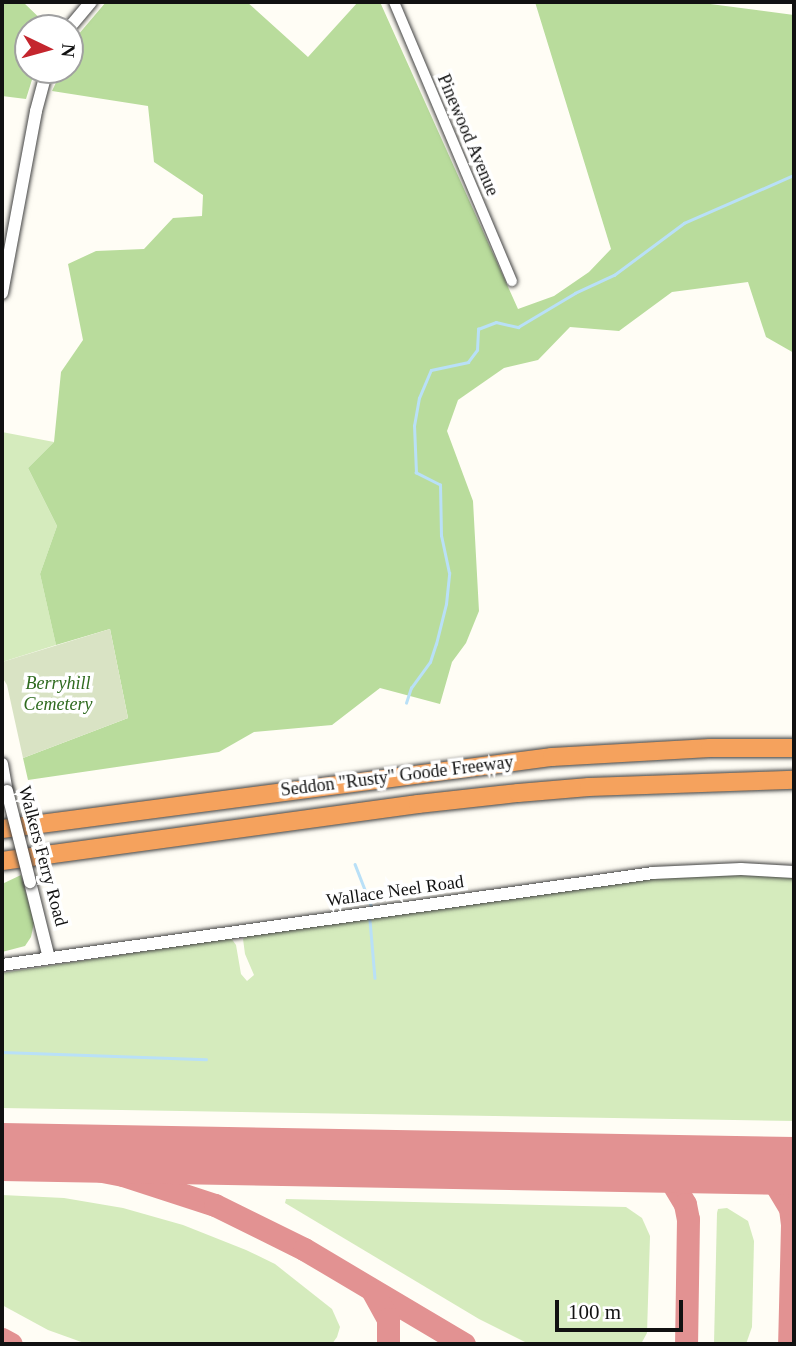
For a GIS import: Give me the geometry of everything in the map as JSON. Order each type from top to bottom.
[{"type":"highway","name":"Seddon \"Rusty\" Goode Freeway","points":[[2,829],[552,757],[710,748],[794,748]]},
{"type":"highway","name":"Seddon \"Rusty\" Goode Freeway","points":[[2,861],[505,794],[602,786],[794,780]]},
{"type":"street","name":"Pinewood Avenue","points":[[394,2],[512,281]]},
{"type":"street","points":[[2,293],[43,84]]},
{"type":"street","name":"Walkers Ferry Road","points":[[2,764],[49,958]]},
{"type":"street","name":"Wallace Neel Road","points":[[2,965],[653,873],[741,869],[794,872]]},
{"type":"green space","points":[[2,2],[23,2],[35,14],[14,14],[14,84],[31,84],[26,99],[2,96]]},
{"type":"green space","points":[[106,2],[247,2],[308,57],[358,2],[380,2],[518,309],[554,296],[589,272],[611,249],[535,2],[695,2],[794,15],[794,353],[766,337],[748,282],[672,292],[619,331],[570,327],[538,360],[504,368],[458,400],[447,431],[473,501],[479,611],[466,643],[452,662],[440,704],[380,688],[332,725],[254,732],[219,752],[28,780],[23,758],[128,718],[110,629],[56,645],[40,574],[57,526],[28,468],[54,442],[61,372],[83,340],[68,264],[96,251],[144,249],[173,218],[202,216],[203,195],[154,162],[148,106],[52,91],[55,84],[84,84],[84,28]]},
{"type":"green space","points":[[2,432],[54,442],[28,468],[57,526],[40,574],[56,645],[2,662]]},
{"type":"green space","name":"Berryhill Cemetery","points":[[110,629],[128,718],[23,758],[7,685],[2,677],[2,662]]},
{"type":"green space","points":[[21,875],[34,923],[31,937],[25,946],[2,952],[2,884]]},
{"type":"green space","points":[[735,875],[794,877],[794,1121],[2,1108],[2,973],[231,938],[236,945],[241,974],[247,981],[254,975],[245,954],[243,939],[246,936],[660,878]]},
{"type":"green space","points":[[2,1195],[64,1198],[123,1208],[183,1225],[246,1250],[275,1264],[332,1309],[340,1327],[337,1337],[332,1344],[87,1344],[48,1330],[2,1305]]},
{"type":"green space","points":[[286,1199],[626,1207],[642,1218],[650,1236],[647,1333],[641,1344],[529,1344],[479,1319],[285,1203]]},
{"type":"green space","points":[[727,1208],[748,1221],[754,1241],[752,1327],[746,1344],[714,1344],[717,1213],[718,1209]]},
{"type":"waterway","points":[[406,703],[411,688],[430,662],[436,644],[446,604],[449,573],[441,536],[440,485],[416,473],[414,426],[419,398],[431,370],[468,362],[477,350],[478,329],[496,322],[518,327],[575,293],[614,275],[684,223],[794,175]]},
{"type":"waterway","points":[[355,864],[371,905]]},
{"type":"waterway","points":[[370,920],[375,978]]},
{"type":"waterway","points":[[2,1052],[206,1059]]},
{"type":"taxiway","points":[[4,1152],[123,1175],[215,1205],[304,1249],[464,1344]]},
{"type":"taxiway","points":[[622,1163],[658,1171],[673,1184],[685,1204],[688,1219],[686,1344]]},
{"type":"taxiway","points":[[739,1165],[758,1170],[773,1180],[790,1208],[792,1225],[789,1344]]},
{"type":"taxiway","points":[[373,1292],[388,1319],[388,1344]]},
{"type":"taxiway","points":[[2,1339],[11,1344]]},
{"type":"runway","points":[[2,1152],[794,1166]]}]
